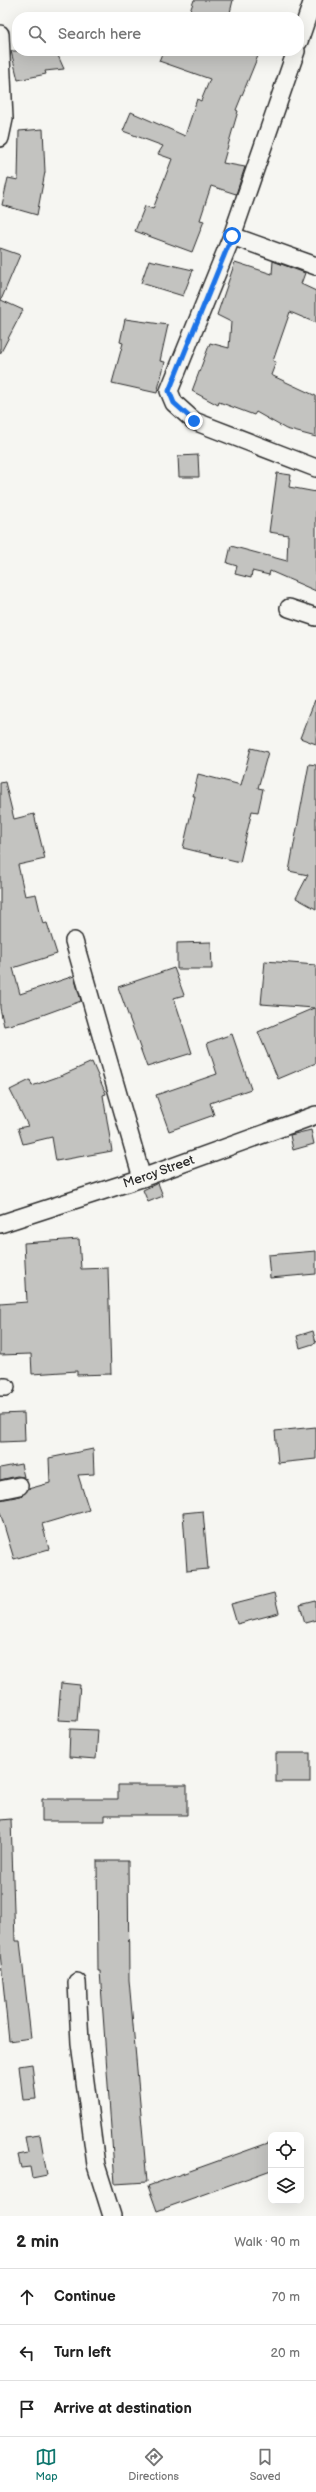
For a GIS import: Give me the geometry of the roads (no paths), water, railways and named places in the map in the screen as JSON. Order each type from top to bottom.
[{"type":"street","points":[[304,26],[313,0]]},
{"type":"street","points":[[0,34],[4,119],[0,138]]},
{"type":"street","points":[[294,56],[232,236],[169,391],[174,403],[194,421],[316,468]]},
{"type":"street","points":[[232,236],[316,266]]},
{"type":"street","points":[[289,608],[316,617]]},
{"type":"street","points":[[74,941],[142,1178]]},
{"type":"street","name":"Mercy Street","points":[[0,1224],[142,1178],[316,1115]]},
{"type":"street","points":[[0,1490],[19,1486]]},
{"type":"street","points":[[77,1982],[80,2043],[96,2165],[112,2216]]}]
